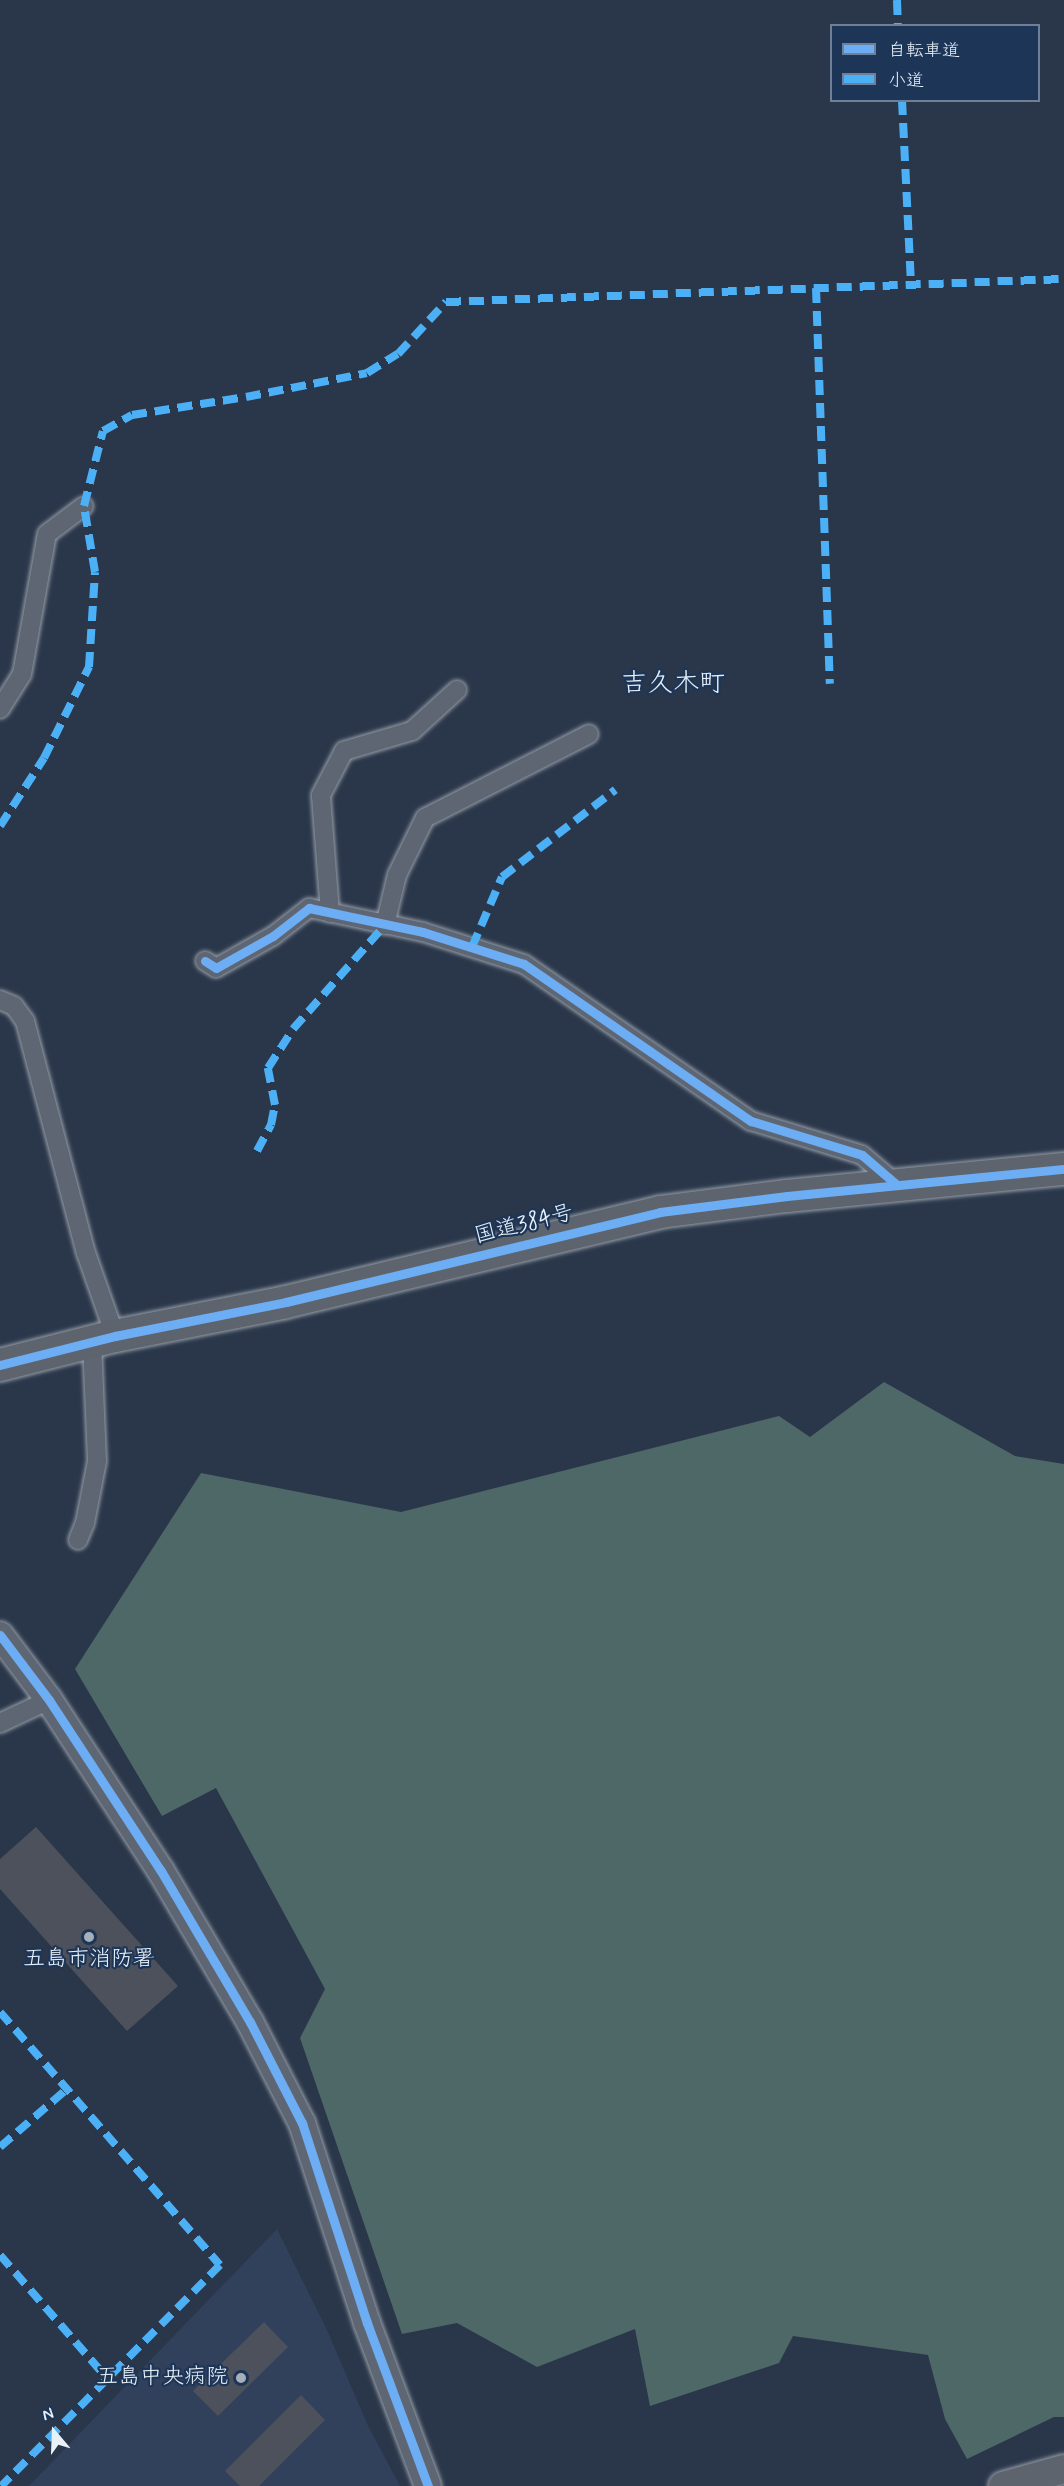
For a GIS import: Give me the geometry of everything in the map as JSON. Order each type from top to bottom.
[{"type":"highway","name":"国道384号","points":[[0,1365],[104,1339],[286,1302],[660,1212],[1064,1168]]},
{"type":"main road","points":[[1003,2486],[1064,2469]]},
{"type":"street","points":[[0,709],[22,674],[46,534],[84,506]]},
{"type":"street","points":[[330,913],[321,795],[344,751],[412,731],[457,690]]},
{"type":"street","points":[[385,925],[397,875],[425,818],[589,734]]},
{"type":"street","points":[[205,961],[216,968],[273,936],[309,908],[423,932],[524,964],[751,1121],[862,1155],[897,1185]]},
{"type":"street","points":[[0,1000],[14,1006],[25,1021],[86,1253],[104,1339],[97,1461],[85,1523],[78,1540]]},
{"type":"street","points":[[0,1635],[49,1700],[161,1870],[250,2022],[302,2123],[367,2323],[428,2486]]},
{"type":"street","points":[[0,1723],[49,1700]]},
{"type":"shaded area","name":"五島中央病院","points":[[277,2229],[327,2330],[368,2426],[400,2486],[29,2486]]},
{"type":"green space","points":[[884,1382],[1015,1456],[1064,1464],[1064,2417],[1054,2417],[967,2459],[945,2419],[928,2355],[793,2336],[779,2363],[650,2406],[635,2329],[537,2367],[457,2323],[402,2334],[300,2038],[325,1989],[216,1788],[162,1816],[75,1669],[201,1473],[401,1512],[779,1416],[810,1437]]},
{"type":"building","name":"五島市消防署","points":[[36,1827],[178,1986],[127,2031],[0,1889],[0,1859]]},
{"type":"building","points":[[264,2322],[288,2347],[218,2416],[193,2391]]},
{"type":"building","points":[[301,2395],[325,2420],[259,2486],[240,2486],[225,2471]]},
{"type":"marked path","points":[[897,0],[898,24]]},
{"type":"marked path","points":[[902,102],[911,283]]},
{"type":"marked path","points":[[0,826],[44,758],[89,667],[95,572],[84,506],[103,431],[132,415],[246,397],[367,373],[398,354],[446,302],[1064,279]]},
{"type":"marked path","points":[[816,288],[830,684]]},
{"type":"marked path","points":[[472,947],[502,877],[615,790]]},
{"type":"marked path","points":[[257,1151],[271,1125],[275,1105],[268,1068],[293,1029],[385,925]]},
{"type":"marked path","points":[[0,2012],[220,2265],[1,2486]]},
{"type":"marked path","points":[[0,2147],[67,2089]]},
{"type":"marked path","points":[[0,2255],[107,2378]]},
{"type":"cycle path","points":[[205,961],[216,968],[273,936],[309,908],[423,932],[524,964],[751,1121],[862,1155],[897,1185]]},
{"type":"cycle path","points":[[0,1365],[115,1336],[286,1302],[660,1212],[787,1196],[1064,1169]]},
{"type":"cycle path","points":[[0,1635],[49,1700],[161,1871],[250,2022],[302,2123],[367,2323],[428,2486]]},
{"type":"place","name":"五島市消防署","points":[[89,1937]]},
{"type":"place","name":"五島中央病院","points":[[241,2378]]},
{"type":"district","name":"吉久木町","points":[[673,685]]}]
